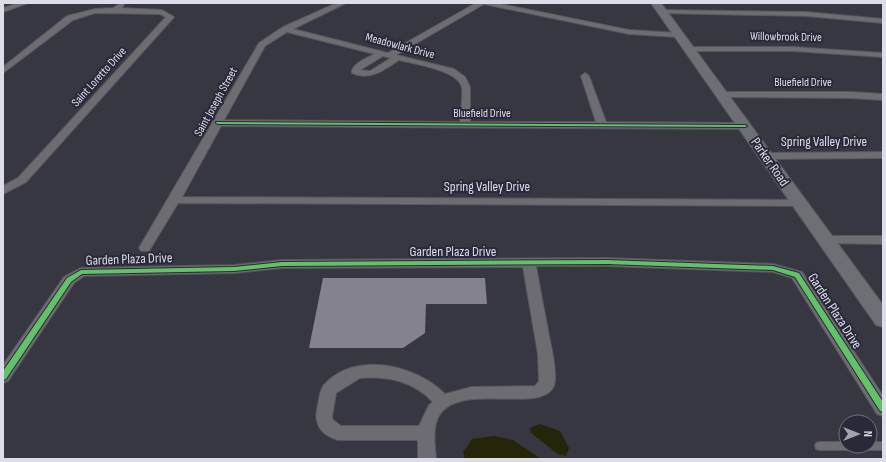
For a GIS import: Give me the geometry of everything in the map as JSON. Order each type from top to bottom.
[{"type":"main road","name":"Parker Road","points":[[659,8],[883,320]]},
{"type":"street","points":[[3,10],[25,3]]},
{"type":"street","points":[[3,71],[70,18],[95,11],[115,10],[124,3]]},
{"type":"street","name":"Saint Joseph Street","points":[[145,248],[262,45],[286,29],[343,3]]},
{"type":"street","points":[[390,55],[481,3]]},
{"type":"street","points":[[486,3],[629,32],[678,35]]},
{"type":"street","points":[[659,8],[806,14],[883,21]]},
{"type":"street","name":"Saint Loretto Drive","points":[[3,191],[22,180],[170,17],[166,13],[155,11],[115,10]]},
{"type":"street","name":"Meadowlark Drive","points":[[286,29],[452,71],[462,78],[466,87],[465,124]]},
{"type":"street","name":"Willowbrook Drive","points":[[689,49],[793,49],[883,55]]},
{"type":"street","points":[[585,76],[602,125]]},
{"type":"street","name":"Bluefield Drive","points":[[722,95],[851,95],[883,97]]},
{"type":"street","name":"Bluefield Drive","points":[[218,123],[745,126]]},
{"type":"street","name":"Spring Valley Drive","points":[[766,156],[883,155]]},
{"type":"street","name":"Spring Valley Drive","points":[[174,200],[799,203]]},
{"type":"street","points":[[826,240],[883,240]]},
{"type":"street","name":"Garden Plaza Drive","points":[[3,377],[69,280],[81,272],[234,269],[282,264],[607,262],[773,268],[797,275],[802,281],[883,409]]},
{"type":"street","points":[[427,459],[428,423],[434,409],[443,402],[451,397],[473,393],[536,392],[540,391],[547,382],[545,354],[529,263]]},
{"type":"street","points":[[428,433],[338,433],[325,424],[324,417],[329,390],[348,376],[358,372],[389,372],[420,380],[443,402]]},
{"type":"lane","points":[[820,446],[883,446]]},
{"type":"shaded area","points":[[540,424],[560,431],[569,448],[566,456],[558,454],[531,433],[530,428]]},
{"type":"shaded area","points":[[494,436],[513,440],[541,459],[465,459],[463,452],[472,439]]},
{"type":"building","points":[[323,278],[485,278],[487,304],[426,304],[425,333],[403,348],[309,348]]},
{"type":"cycle path","points":[[218,123],[745,126]]},
{"type":"cycle path","points":[[3,377],[69,280],[81,272],[234,269],[282,264],[607,262],[773,268],[797,275],[883,409]]}]
